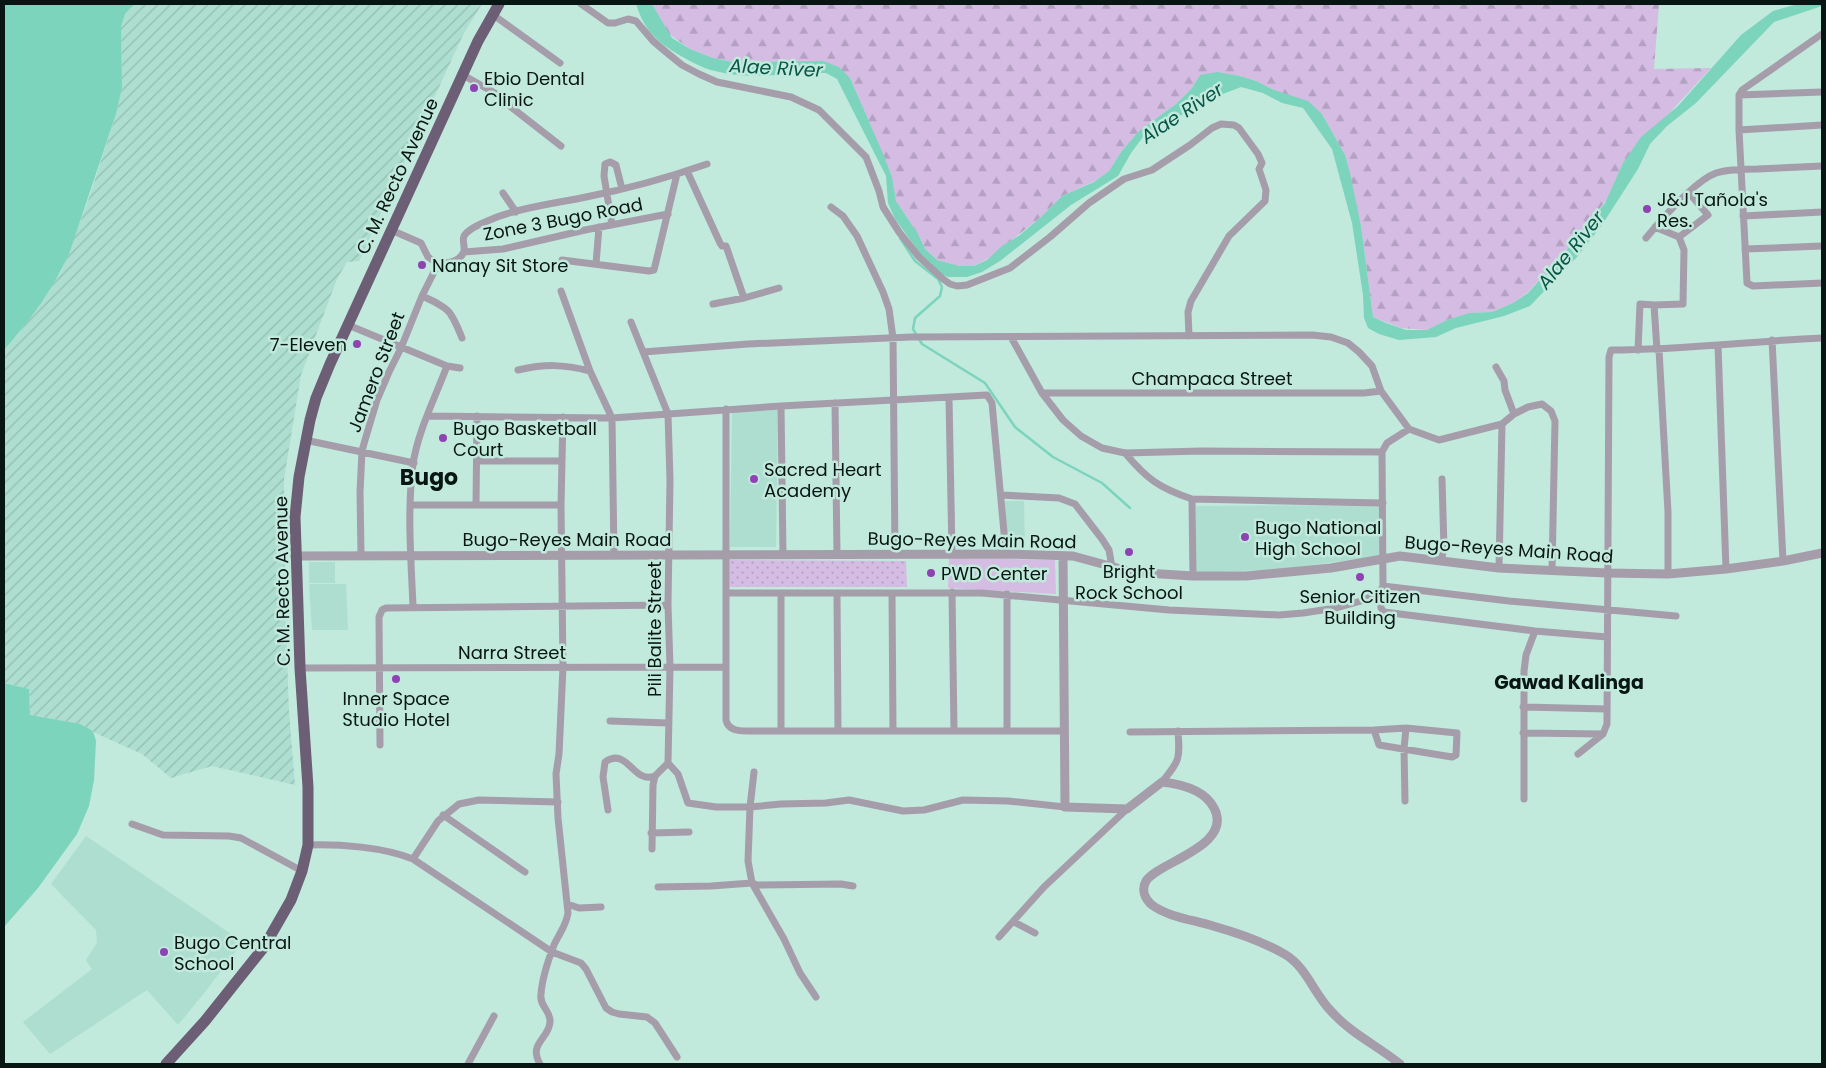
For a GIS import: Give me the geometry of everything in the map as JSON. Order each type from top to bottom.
[{"type":"highway","name":"C. M. Recto Avenue","points":[[166,1064],[205,1021],[264,946],[291,900],[302,871],[308,845],[308,787],[300,668],[295,517],[305,440],[316,398],[348,325],[463,75],[492,14],[499,4]]},
{"type":"street","points":[[582,4],[608,23],[615,23],[628,18],[636,21],[653,41],[682,65],[716,82],[792,96],[819,110],[866,157],[883,207],[899,232],[919,257],[943,279],[950,284],[958,286],[967,285],[1010,268],[1089,203],[1124,179],[1152,170],[1212,128],[1221,124],[1234,125],[1239,128],[1251,144],[1262,163],[1259,169],[1264,181],[1266,196],[1262,204],[1229,236],[1191,301],[1188,312],[1189,336]]},
{"type":"street","points":[[492,14],[560,63]]},
{"type":"street","points":[[1822,34],[1742,90],[1739,95],[1746,281],[1750,286],[1822,283]]},
{"type":"street","points":[[463,75],[500,96],[511,107],[561,146]]},
{"type":"street","points":[[1739,95],[1822,92]]},
{"type":"street","points":[[1739,130],[1822,125]]},
{"type":"street","points":[[612,225],[604,170],[605,164],[613,162],[618,168],[622,189]]},
{"type":"street","points":[[391,230],[420,243],[428,257],[438,264],[457,259],[464,252],[466,234],[497,217],[607,193],[707,164]]},
{"type":"street","points":[[1646,238],[1688,193],[1716,173],[1822,166]]},
{"type":"street","points":[[687,171],[720,243],[722,246],[726,246],[744,298]]},
{"type":"street","points":[[562,260],[649,271],[654,270],[677,174]]},
{"type":"street","points":[[503,193],[516,212]]},
{"type":"street","points":[[1679,237],[1708,215],[1688,193]]},
{"type":"street","points":[[831,207],[843,216],[857,236],[889,309],[893,338],[895,554]]},
{"type":"street","points":[[1743,216],[1822,212]]},
{"type":"street","name":"Zone 3 Bugo Road","points":[[464,252],[503,249],[598,227],[668,214]]},
{"type":"street","points":[[596,264],[598,227]]},
{"type":"street","points":[[1638,350],[1640,304],[1683,304],[1684,250],[1679,237],[1655,227]]},
{"type":"street","points":[[1745,249],[1822,246]]},
{"type":"street","name":"Jamero Street","points":[[361,555],[359,531],[362,451],[377,400],[422,296],[438,264]]},
{"type":"street","points":[[713,304],[744,298],[778,288]]},
{"type":"street","points":[[561,291],[590,371],[612,418],[614,555]]},
{"type":"street","points":[[422,296],[440,303],[452,313],[462,338]]},
{"type":"street","points":[[1654,305],[1668,512],[1668,574]]},
{"type":"street","name":"Pili Balite Street","points":[[631,322],[668,414],[668,605],[670,667],[668,763]]},
{"type":"street","points":[[348,325],[447,366],[460,368]]},
{"type":"street","points":[[643,352],[748,344],[912,337],[1312,335],[1331,338],[1348,343],[1369,361],[1375,371],[1382,391],[1409,429],[1439,440],[1502,424],[1528,406],[1542,404],[1551,411],[1555,421],[1552,571]]},
{"type":"street","points":[[1011,337],[1042,393],[1063,420],[1081,436],[1102,448],[1125,453],[1201,450],[1382,452]]},
{"type":"street","points":[[1578,754],[1602,734],[1607,724],[1609,357],[1612,350],[1658,350],[1772,340],[1822,338]]},
{"type":"street","points":[[1772,340],[1783,561]]},
{"type":"street","points":[[1718,345],[1726,569]]},
{"type":"street","points":[[518,370],[557,365],[571,366],[590,371]]},
{"type":"street","points":[[413,606],[410,505],[414,463],[428,416],[447,366]]},
{"type":"street","points":[[1496,367],[1504,381],[1505,390],[1514,414]]},
{"type":"street","name":"Champaca Street","points":[[1042,393],[1364,393],[1382,391]]},
{"type":"street","points":[[428,416],[612,418],[726,409],[983,395],[991,398],[1006,554]]},
{"type":"street","points":[[949,398],[952,554]]},
{"type":"street","points":[[835,403],[837,554]]},
{"type":"street","points":[[782,406],[783,554]]},
{"type":"street","points":[[726,409],[727,593],[725,667],[727,724],[734,730],[740,731],[1064,731]]},
{"type":"street","points":[[476,505],[477,416]]},
{"type":"street","points":[[540,1064],[536,1058],[537,1045],[548,1030],[551,1020],[541,1003],[541,991],[552,952],[567,920],[556,774],[559,754],[563,667],[562,417]]},
{"type":"street","points":[[1500,568],[1502,424]]},
{"type":"street","points":[[1409,429],[1387,443],[1382,452],[1383,558],[1381,608],[1384,612],[1534,631],[1607,637]]},
{"type":"street","points":[[305,440],[414,463]]},
{"type":"street","points":[[1125,453],[1141,472],[1153,482],[1169,491],[1192,499],[1383,503]]},
{"type":"street","points":[[477,461],[561,461]]},
{"type":"street","points":[[1441,561],[1444,549],[1442,479]]},
{"type":"street","points":[[1001,495],[1059,498],[1075,504],[1109,550],[1112,567]]},
{"type":"street","points":[[1192,499],[1192,576]]},
{"type":"street","points":[[410,505],[561,505]]},
{"type":"street","name":"Bugo-Reyes Main Road","points":[[295,556],[1006,554],[1085,558],[1112,567],[1146,573],[1192,576],[1246,576],[1331,568],[1383,558],[1405,556],[1500,568],[1668,574],[1726,569],[1822,553]]},
{"type":"street","points":[[1063,556],[1065,807]]},
{"type":"street","points":[[727,593],[952,592],[1007,594],[1169,610],[1279,615],[1336,608],[1360,601],[1382,590],[1676,616]]},
{"type":"street","points":[[892,592],[893,731]]},
{"type":"street","points":[[952,592],[954,731]]},
{"type":"street","points":[[781,593],[781,731]]},
{"type":"street","points":[[837,593],[838,731]]},
{"type":"street","points":[[1007,594],[1007,731]]},
{"type":"street","points":[[380,746],[378,668],[380,614],[386,608],[413,606],[563,607],[668,605]]},
{"type":"street","points":[[1524,799],[1523,707],[1526,655],[1534,631]]},
{"type":"street","name":"Narra Street","points":[[300,668],[725,667]]},
{"type":"street","points":[[1523,707],[1607,710]]},
{"type":"street","points":[[610,721],[668,723]]},
{"type":"street","points":[[1405,801],[1404,749],[1406,728]]},
{"type":"street","points":[[1130,732],[1374,730],[1406,728],[1455,732],[1458,738],[1456,755],[1454,757],[1379,745],[1374,730]]},
{"type":"street","points":[[999,937],[1044,887],[1127,809],[1162,782],[1176,765],[1179,746],[1178,731]]},
{"type":"street","points":[[1524,733],[1602,734]]},
{"type":"street","points":[[608,810],[603,777],[605,762],[610,759],[623,760],[642,778],[649,779],[655,776],[668,763],[678,774],[688,803],[716,807],[826,803],[849,800],[903,811],[924,810],[963,800],[1127,809]]},
{"type":"street","points":[[754,772],[750,807],[748,861],[752,883],[784,939],[800,973],[816,997]]},
{"type":"street","points":[[652,849],[652,798],[655,776]]},
{"type":"street","points":[[1162,782],[1180,784],[1208,798],[1217,813],[1217,823],[1214,832],[1196,850],[1152,875],[1144,886],[1144,893],[1147,899],[1160,909],[1234,932],[1272,947],[1287,956],[1300,967],[1330,1011],[1347,1026],[1400,1064]]},
{"type":"street","points":[[413,859],[433,826],[443,815],[459,804],[479,800],[558,802]]},
{"type":"street","points":[[443,815],[525,872]]},
{"type":"street","points":[[132,824],[163,835],[229,836],[241,838],[302,871]]},
{"type":"street","points":[[651,834],[689,832]]},
{"type":"street","points":[[308,845],[384,850],[413,859],[552,952],[581,963],[606,1008],[612,1012],[647,1017],[655,1023],[677,1056]]},
{"type":"street","points":[[658,887],[704,887],[752,883],[757,885],[841,884],[853,886]]},
{"type":"street","points":[[567,904],[580,908],[601,907]]},
{"type":"street","points":[[1014,922],[1035,933]]},
{"type":"street","points":[[468,1064],[494,1016]]},
{"type":"shaded area","points":[[132,4],[482,4],[463,35],[359,261],[347,262],[337,279],[301,375],[284,479],[285,597],[289,713],[295,785],[212,766],[171,778],[142,754],[73,723],[30,715],[29,689],[4,683],[4,350],[19,333],[62,270],[90,195],[116,114],[122,88],[121,27],[125,14]]},
{"type":"shaded area","name":"Sacred Heart Academy","points":[[778,410],[776,547],[730,547],[732,411]]},
{"type":"shaded area","points":[[1003,501],[1024,501],[1025,549],[1006,549]]},
{"type":"shaded area","points":[[1381,505],[1380,556],[1281,569],[1196,573],[1196,506]]},
{"type":"shaded area","points":[[309,562],[335,562],[335,583],[309,583]]},
{"type":"shaded area","points":[[309,584],[346,584],[348,630],[312,630]]},
{"type":"shaded area","name":"Bugo Central School","points":[[86,836],[243,942],[178,1025],[147,990],[50,1054],[23,1022],[92,969],[86,960],[97,943],[96,930],[51,884]]},
{"type":"green space","points":[[652,4],[1659,4],[1654,69],[1711,68],[1623,163],[1607,199],[1579,236],[1528,292],[1513,303],[1492,312],[1469,313],[1447,320],[1428,330],[1401,328],[1373,317],[1361,226],[1345,155],[1322,114],[1256,81],[1240,76],[1200,75],[1192,88],[1176,104],[1139,131],[1121,152],[1109,171],[1095,181],[1062,196],[1041,217],[989,258],[974,266],[959,266],[937,260],[925,249],[918,234],[896,201],[891,174],[850,78],[823,61],[733,62],[713,58],[690,49],[669,34]]},
{"type":"green space","points":[[949,558],[1055,560],[1056,594],[948,588]]},
{"type":"green space","points":[[727,560],[906,561],[907,587],[728,587]]},
{"type":"water","points":[[4,4],[133,4],[125,14],[121,27],[122,88],[116,114],[69,254],[56,280],[40,305],[4,350]]},
{"type":"water","name":"Alae River","points":[[636,4],[652,4],[672,38],[690,49],[713,58],[733,62],[823,61],[839,67],[850,78],[884,156],[892,177],[896,201],[918,234],[925,249],[937,260],[959,266],[974,266],[987,260],[1002,246],[1020,235],[1062,196],[1094,182],[1109,171],[1121,152],[1139,131],[1176,104],[1192,88],[1200,75],[1217,72],[1240,76],[1308,101],[1322,114],[1345,155],[1361,226],[1373,317],[1406,330],[1427,330],[1447,320],[1469,313],[1492,312],[1513,303],[1528,293],[1579,236],[1605,203],[1623,163],[1641,137],[1678,106],[1741,35],[1773,11],[1798,4],[1822,4],[1822,6],[1774,22],[1696,103],[1667,126],[1650,144],[1638,169],[1602,225],[1577,257],[1530,306],[1504,316],[1456,328],[1436,337],[1399,340],[1379,334],[1368,328],[1364,318],[1363,295],[1352,223],[1332,149],[1303,108],[1282,103],[1263,93],[1241,87],[1223,94],[1146,133],[1131,153],[1118,176],[1071,205],[1000,261],[982,272],[967,277],[948,277],[932,270],[895,219],[888,203],[886,176],[837,79],[826,73],[756,76],[729,74],[705,68],[676,53],[656,38],[646,27]]},
{"type":"water","points":[[4,683],[29,689],[30,715],[80,724],[91,730],[96,741],[94,780],[89,806],[77,834],[38,888],[4,927]]},
{"type":"waterway","points":[[900,238],[915,261],[938,279],[942,287],[940,296],[915,318],[913,329],[922,344],[985,383],[1015,427],[1053,457],[1102,483],[1130,508]]},
{"type":"place","name":"Ebio Dental Clinic","points":[[474,88]]},
{"type":"place","name":"J&J Tañola's Res.","points":[[1647,209]]},
{"type":"place","name":"Nanay Sit Store","points":[[422,265]]},
{"type":"place","name":"7-Eleven","points":[[357,344]]},
{"type":"place","name":"Bugo Basketball Court","points":[[443,438]]},
{"type":"place","name":"Sacred Heart Academy","points":[[754,479]]},
{"type":"place","name":"Bugo National High School","points":[[1245,537]]},
{"type":"place","name":"Bright Rock School","points":[[1129,552]]},
{"type":"place","name":"PWD Center","points":[[931,573]]},
{"type":"place","name":"Senior Citizen Building","points":[[1360,577]]},
{"type":"place","name":"Inner Space Studio Hotel","points":[[396,679]]},
{"type":"place","name":"Bugo Central School","points":[[164,952]]},
{"type":"district","name":"Bugo","points":[[429,477]]},
{"type":"district","name":"Gawad Kalinga","points":[[1569,682]]}]
